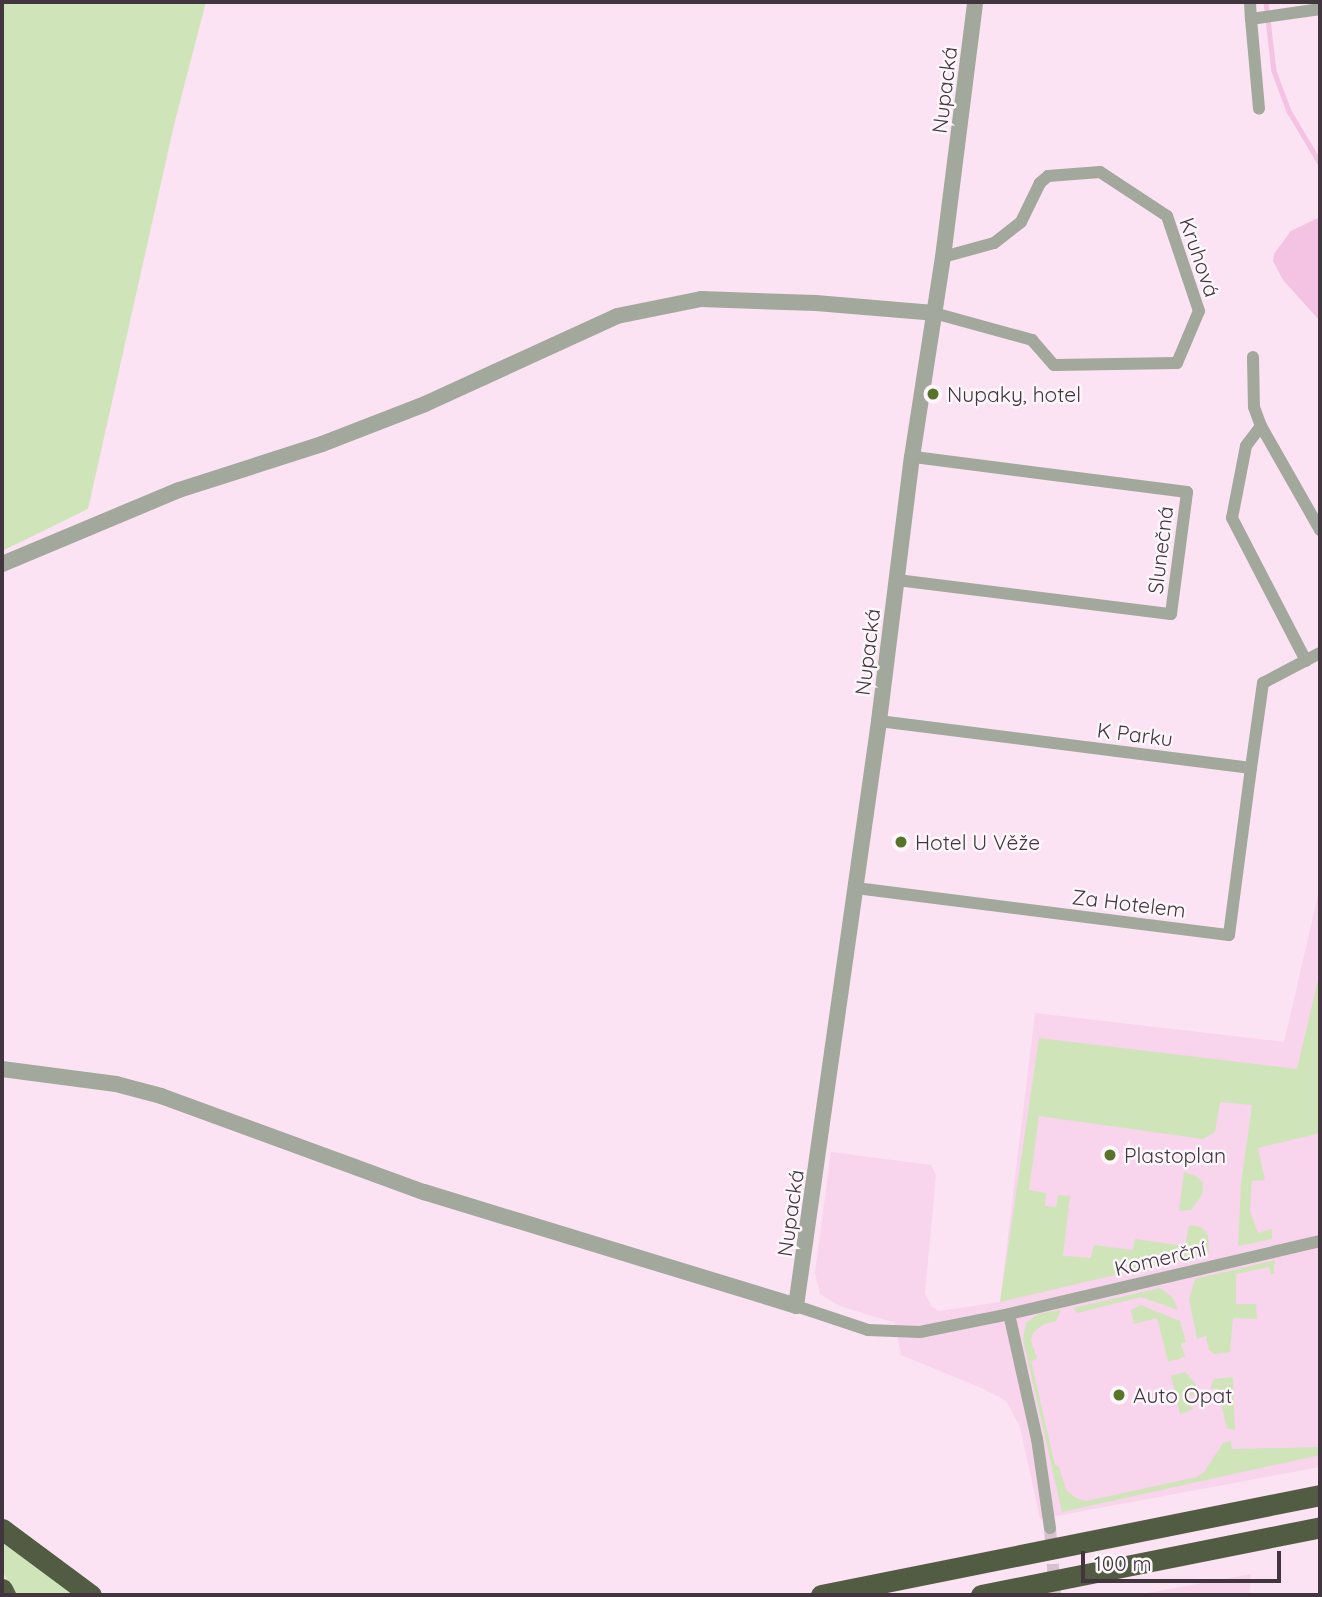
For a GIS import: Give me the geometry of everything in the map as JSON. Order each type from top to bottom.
[{"type":"highway","points":[[821,1595],[1320,1495]]},
{"type":"highway","points":[[981,1595],[1320,1527]]},
{"type":"highway","points":[[2,1529],[91,1595]]},
{"type":"highway","points":[[2,1589],[5,1595]]},
{"type":"street","name":"Nupacká","points":[[796,1306],[879,722],[912,457],[943,257],[975,2]]},
{"type":"street","points":[[1250,2],[1255,18],[1259,109]]},
{"type":"street","points":[[1255,18],[1320,9]]},
{"type":"street","name":"Kruhová","points":[[934,313],[1032,340],[1054,365],[1177,363],[1199,311],[1167,216],[1100,172],[1048,176],[1040,183],[1021,222],[995,243],[943,257]]},
{"type":"street","points":[[2,564],[179,490],[323,444],[425,404],[617,316],[701,299],[816,303],[934,313]]},
{"type":"street","points":[[1253,357],[1254,407],[1261,426],[1320,530]]},
{"type":"street","points":[[1261,426],[1247,446],[1233,518],[1306,661]]},
{"type":"street","name":"Slunečná","points":[[897,580],[1171,614],[1187,492],[912,457]]},
{"type":"street","points":[[1251,768],[1263,683],[1320,653]]},
{"type":"street","name":"K Parku","points":[[879,722],[1251,768]]},
{"type":"street","name":"Za Hotelem","points":[[856,888],[1229,935],[1251,768]]},
{"type":"street","points":[[2,1069],[116,1084],[161,1096],[436,1196],[796,1306]]},
{"type":"street","name":"Komerční","points":[[796,1306],[868,1329],[920,1332],[1009,1314],[1320,1241]]},
{"type":"street","points":[[1009,1314],[1037,1439],[1050,1528]]},
{"type":"shaded area","points":[[1320,217],[1320,321],[1283,280],[1273,261],[1274,254],[1291,231]]},
{"type":"shaded area","points":[[1320,887],[1320,1467],[1040,1519],[1020,1427],[1006,1401],[984,1389],[901,1355],[895,1323],[840,1306],[820,1294],[815,1273],[831,1152],[931,1165],[936,1175],[925,1293],[931,1306],[939,1311],[1000,1302],[1035,1013],[1284,1042]]},
{"type":"shaded area","points":[[1251,1574],[1249,1595],[1137,1595]]},
{"type":"green space","points":[[2,2],[206,2],[174,125],[88,509],[2,551]]},
{"type":"green space","points":[[1320,971],[1320,1133],[1258,1148],[1265,1180],[1252,1181],[1250,1211],[1258,1233],[1272,1229],[1272,1239],[1238,1246],[1241,1183],[1252,1105],[1220,1102],[1215,1132],[1203,1139],[1039,1116],[1029,1190],[1046,1193],[1045,1206],[1056,1207],[1058,1195],[1070,1196],[1063,1256],[1091,1258],[1094,1245],[1133,1250],[1135,1239],[1185,1246],[1189,1225],[1201,1227],[1208,1235],[1209,1253],[1000,1302],[1039,1038],[1297,1069]]},
{"type":"green space","points":[[1184,1172],[1198,1177],[1203,1183],[1202,1195],[1191,1210],[1179,1211]]},
{"type":"green space","points":[[1275,1260],[1274,1274],[1271,1274],[1269,1267],[1236,1274],[1236,1304],[1256,1304],[1257,1319],[1233,1318],[1230,1352],[1215,1354],[1209,1350],[1206,1336],[1197,1339],[1189,1299],[1195,1279]]},
{"type":"green space","points":[[1160,1288],[1172,1297],[1178,1310],[1141,1297],[1077,1313],[1073,1308]]},
{"type":"green space","points":[[1141,1305],[1180,1321],[1186,1342],[1181,1344],[1185,1356],[1168,1362],[1157,1318],[1134,1324],[1131,1310]]},
{"type":"green space","points":[[1061,1310],[1056,1321],[1042,1325],[1033,1333],[1031,1340],[1037,1359],[1031,1361],[1055,1465],[1059,1467],[1066,1490],[1076,1498],[1086,1501],[1197,1477],[1204,1472],[1223,1443],[1231,1441],[1232,1449],[1320,1447],[1320,1455],[1062,1512],[1023,1339],[1026,1323],[1038,1314]]},
{"type":"green space","points":[[1185,1372],[1196,1384],[1196,1393],[1189,1396],[1193,1409],[1180,1414],[1171,1376]]},
{"type":"green space","points":[[1233,1377],[1235,1430],[1227,1428],[1217,1388],[1210,1389],[1214,1379]]},
{"type":"green space","points":[[2,1539],[79,1595],[14,1595],[2,1570]]},
{"type":"waterway","points":[[1266,2],[1274,71],[1289,111],[1320,163]]},
{"type":"tunnel","points":[[1050,1528],[1055,1595]]},
{"type":"place","name":"Nupaky, hotel","points":[[933,394]]},
{"type":"place","name":"Hotel U Věže","points":[[901,842]]},
{"type":"place","name":"Plastoplan","points":[[1110,1155]]},
{"type":"place","name":"Auto Opat","points":[[1119,1395]]}]
